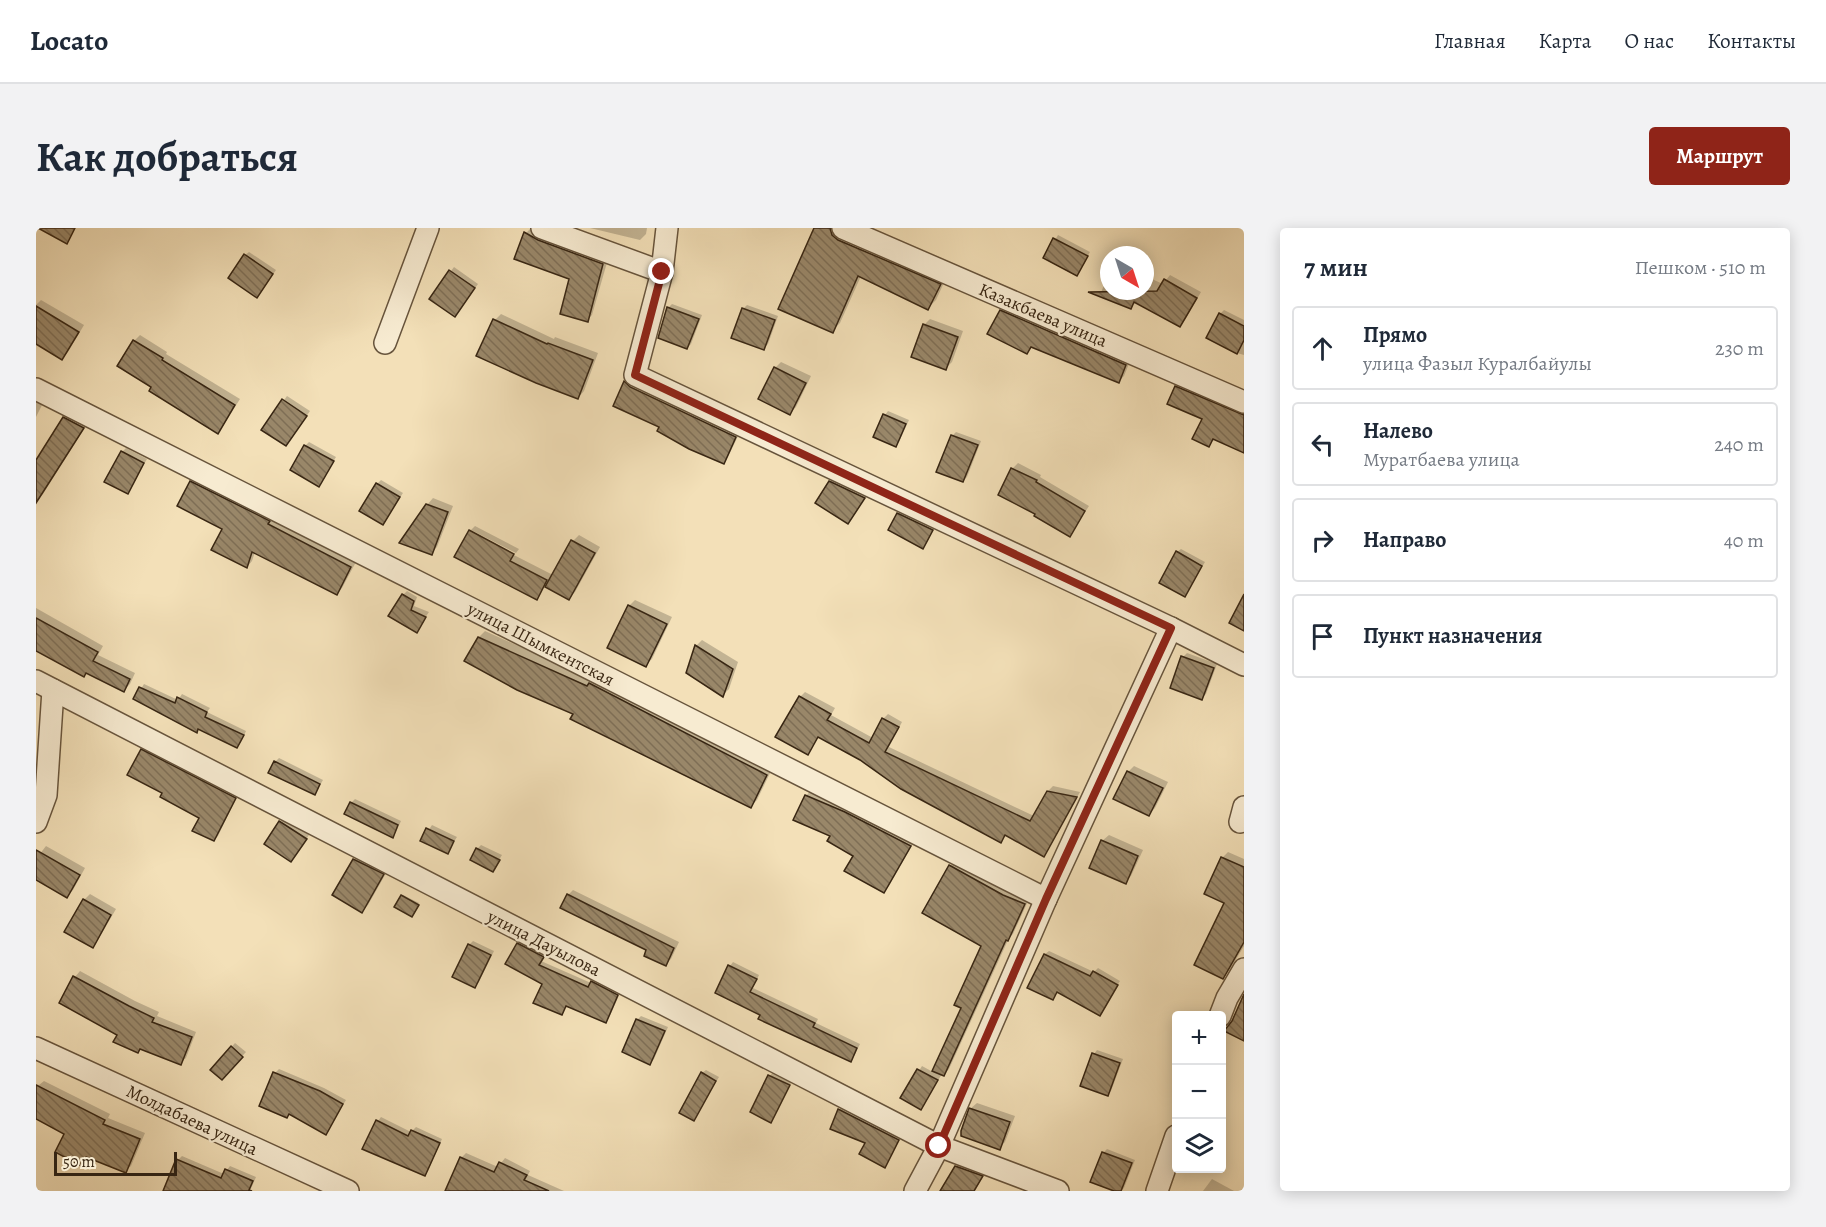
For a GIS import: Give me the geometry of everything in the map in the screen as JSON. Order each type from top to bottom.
[{"type":"street","points":[[386,343],[428,228]]},
{"type":"street","points":[[542,228],[662,272]]},
{"type":"street","points":[[667,228],[662,272],[635,375],[1171,628],[1244,665]]},
{"type":"street","name":"Казакбаева улица","points":[[843,228],[1244,402]]},
{"type":"street","name":"улица Шымкентская","points":[[36,389],[1046,899]]},
{"type":"street","points":[[915,1191],[939,1146],[1046,899],[1171,628]]},
{"type":"street","points":[[36,822],[46,795],[45,686]]},
{"type":"street","name":"улица Дауылова","points":[[45,686],[939,1146],[1058,1191]]},
{"type":"street","points":[[1222,1011],[1244,969]]},
{"type":"street","name":"Молдабаева улица","points":[[36,1048],[348,1191]]},
{"type":"street","points":[[1156,1191],[1172,1147]]},
{"type":"building","points":[[38,228],[75,228],[67,244]]},
{"type":"building","points":[[814,228],[830,228],[832,235],[838,240],[941,284],[928,310],[858,276],[833,333],[778,309]]},
{"type":"building","points":[[524,232],[538,240],[603,264],[588,322],[560,314],[569,279],[514,259]]},
{"type":"building","points":[[1053,238],[1088,256],[1077,276],[1043,258]]},
{"type":"building","points":[[244,254],[273,274],[257,298],[228,278]]},
{"type":"building","points":[[449,270],[475,288],[455,317],[429,299]]},
{"type":"building","points":[[1164,279],[1197,298],[1180,327],[1134,302],[1131,309],[1108,300],[1154,300],[1154,291],[1157,291]]},
{"type":"building","points":[[1088,292],[1100,292],[1100,297]]},
{"type":"building","points":[[36,306],[79,332],[62,360],[36,344]]},
{"type":"building","points":[[667,307],[699,319],[687,349],[658,338]]},
{"type":"building","points":[[742,308],[775,320],[764,350],[731,338]]},
{"type":"building","points":[[1000,310],[1126,365],[1119,383],[1031,347],[1027,354],[987,334]]},
{"type":"building","points":[[1219,313],[1244,326],[1244,340],[1237,354],[1206,338]]},
{"type":"building","points":[[493,319],[547,344],[593,360],[578,399],[476,356]]},
{"type":"building","points":[[923,324],[958,337],[946,370],[911,357]]},
{"type":"building","points":[[133,340],[235,405],[218,434],[149,391],[151,387],[117,366]]},
{"type":"building","points":[[774,367],[806,383],[790,415],[758,399]]},
{"type":"building","points":[[624,381],[630,387],[736,437],[724,464],[689,449],[657,431],[659,427],[613,406]]},
{"type":"building","points":[[1175,386],[1244,415],[1244,453],[1213,439],[1209,447],[1192,439],[1202,419],[1167,404]]},
{"type":"building","points":[[282,399],[307,416],[286,446],[261,430]]},
{"type":"building","points":[[883,414],[906,424],[896,447],[873,437]]},
{"type":"building","points":[[63,417],[84,428],[36,503],[36,460]]},
{"type":"building","points":[[951,435],[978,445],[963,482],[936,472]]},
{"type":"building","points":[[304,445],[334,461],[319,487],[290,470]]},
{"type":"building","points":[[121,451],[144,463],[128,494],[104,482]]},
{"type":"building","points":[[1011,468],[1037,480],[1036,482],[1085,511],[1070,537],[1034,516],[1035,514],[998,495]]},
{"type":"building","points":[[190,481],[270,521],[268,524],[351,567],[337,595],[252,552],[247,568],[211,550],[222,529],[177,506]]},
{"type":"building","points":[[829,481],[865,498],[848,524],[815,503]]},
{"type":"building","points":[[376,483],[400,497],[383,525],[359,511]]},
{"type":"building","points":[[426,504],[448,512],[432,555],[399,543]]},
{"type":"building","points":[[897,513],[933,530],[923,549],[888,530]]},
{"type":"building","points":[[469,530],[514,554],[510,561],[547,580],[537,600],[454,557]]},
{"type":"building","points":[[571,540],[595,553],[569,600],[545,587]]},
{"type":"building","points":[[1176,551],[1202,566],[1185,597],[1159,583]]},
{"type":"building","points":[[402,594],[414,601],[411,610],[426,617],[417,633],[388,616]]},
{"type":"building","points":[[1244,594],[1244,631],[1229,623]]},
{"type":"building","points":[[628,605],[667,624],[646,667],[607,648]]},
{"type":"building","points":[[36,618],[98,652],[93,661],[130,679],[124,692],[86,673],[84,677],[36,651]]},
{"type":"building","points":[[478,637],[587,686],[589,683],[767,775],[751,808],[570,719],[573,714],[517,690],[464,661]]},
{"type":"building","points":[[695,645],[733,669],[723,697],[686,673]]},
{"type":"building","points":[[1181,656],[1214,668],[1202,700],[1170,688]]},
{"type":"building","points":[[139,687],[175,703],[177,697],[207,712],[205,717],[244,735],[237,748],[198,729],[197,733],[133,699]]},
{"type":"building","points":[[799,696],[831,714],[827,720],[869,743],[882,718],[899,727],[885,752],[1030,821],[1047,791],[1077,797],[1044,857],[1005,835],[1001,843],[901,789],[860,760],[818,737],[808,755],[775,737]]},
{"type":"building","points":[[141,749],[236,798],[214,841],[192,831],[199,818],[160,797],[162,793],[127,775]]},
{"type":"building","points":[[274,761],[320,784],[315,795],[268,773]]},
{"type":"building","points":[[1127,771],[1163,788],[1149,816],[1113,799]]},
{"type":"building","points":[[805,795],[845,812],[911,846],[884,893],[844,871],[853,856],[827,841],[830,836],[793,820]]},
{"type":"building","points":[[350,802],[398,825],[393,838],[344,814]]},
{"type":"building","points":[[279,821],[307,839],[291,862],[264,844]]},
{"type":"building","points":[[426,828],[454,841],[448,854],[420,841]]},
{"type":"building","points":[[1101,840],[1138,856],[1126,884],[1089,868]]},
{"type":"building","points":[[476,848],[500,860],[493,872],[470,860]]},
{"type":"building","points":[[36,850],[80,875],[67,898],[36,880]]},
{"type":"building","points":[[1221,857],[1244,867],[1244,942],[1223,979],[1194,965],[1224,903],[1204,894]]},
{"type":"building","points":[[353,859],[384,874],[362,913],[332,895]]},
{"type":"building","points":[[949,865],[1003,895],[1025,904],[1008,941],[1006,940],[944,1076],[932,1071],[961,1008],[954,1005],[981,946],[922,913]]},
{"type":"building","points":[[567,894],[674,948],[666,966],[644,956],[646,950],[560,908]]},
{"type":"building","points":[[401,895],[419,905],[412,917],[394,907]]},
{"type":"building","points":[[83,899],[111,915],[93,948],[64,932]]},
{"type":"building","points":[[517,943],[544,957],[539,965],[588,987],[591,981],[618,995],[606,1023],[566,1006],[562,1015],[533,1003],[542,984],[505,964]]},
{"type":"building","points":[[468,944],[491,955],[475,988],[452,977]]},
{"type":"building","points":[[1044,954],[1090,976],[1093,971],[1118,985],[1100,1016],[1057,992],[1053,1000],[1027,988]]},
{"type":"building","points":[[728,965],[757,979],[750,992],[815,1023],[813,1027],[857,1048],[851,1062],[758,1019],[760,1015],[715,993]]},
{"type":"building","points":[[73,976],[154,1018],[152,1022],[192,1037],[181,1065],[140,1049],[138,1053],[113,1042],[117,1035],[59,1003]]},
{"type":"building","points":[[1244,994],[1244,1041],[1226,1032]]},
{"type":"building","points":[[636,1019],[665,1031],[650,1065],[622,1052]]},
{"type":"building","points":[[231,1046],[243,1057],[222,1080],[210,1070]]},
{"type":"building","points":[[1092,1053],[1120,1063],[1108,1096],[1080,1086]]},
{"type":"building","points":[[917,1069],[938,1080],[921,1110],[900,1098]]},
{"type":"building","points":[[273,1072],[320,1091],[343,1104],[326,1135],[289,1114],[287,1118],[259,1106]]},
{"type":"building","points":[[701,1072],[716,1081],[694,1121],[679,1113]]},
{"type":"building","points":[[768,1075],[790,1085],[771,1123],[750,1112]]},
{"type":"building","points":[[36,1085],[105,1120],[103,1124],[140,1139],[126,1173],[86,1157],[81,1166],[55,1152],[64,1134],[36,1119]]},
{"type":"building","points":[[969,1108],[1010,1122],[1000,1150],[961,1136]]},
{"type":"building","points":[[838,1109],[899,1140],[885,1168],[859,1154],[865,1143],[830,1129]]},
{"type":"building","points":[[376,1120],[408,1136],[411,1130],[440,1143],[425,1176],[362,1149]]},
{"type":"building","points":[[1102,1152],[1132,1163],[1121,1191],[1114,1191],[1090,1182]]},
{"type":"building","points":[[460,1157],[494,1172],[499,1162],[527,1175],[524,1180],[549,1191],[445,1191]]},
{"type":"building","points":[[176,1159],[221,1178],[225,1169],[253,1181],[249,1190],[252,1191],[163,1191]]},
{"type":"building","points":[[955,1166],[983,1176],[974,1191],[940,1191]]},
{"type":"route","points":[[662,272],[635,375],[1171,628],[1046,899],[939,1146]]}]
